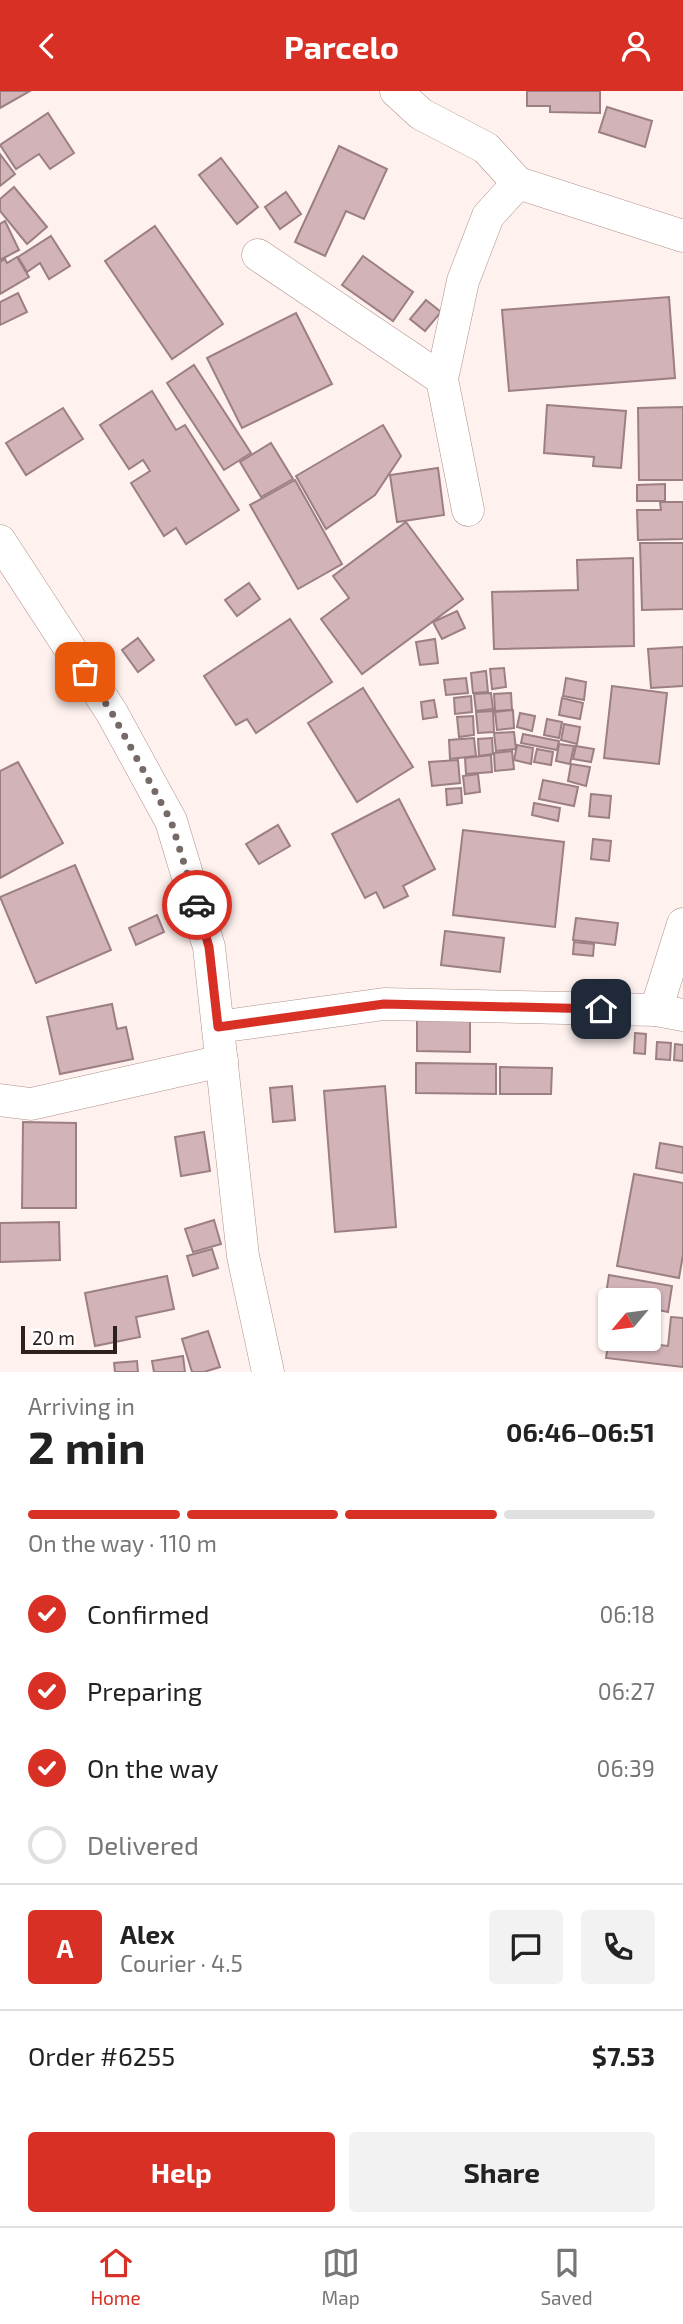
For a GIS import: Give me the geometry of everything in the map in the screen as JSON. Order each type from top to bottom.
[{"type":"street","points":[[396,91],[421,114],[486,148],[518,183],[683,236]]},
{"type":"street","points":[[468,510],[442,379],[463,281],[488,216],[518,183]]},
{"type":"street","points":[[258,255],[442,379]]},
{"type":"street","points":[[0,541],[112,713],[171,821],[209,947],[243,1256],[268,1372]]},
{"type":"street","points":[[218,1027],[384,1004],[669,1012],[683,924]]},
{"type":"street","points":[[0,1101],[31,1104],[222,1061]]},
{"type":"building","points":[[0,91],[30,91],[0,108]]},
{"type":"building","points":[[527,91],[600,91],[600,113],[550,112],[550,106],[527,106]]},
{"type":"building","points":[[607,107],[652,121],[645,147],[599,132]]},
{"type":"building","points":[[48,113],[74,153],[50,169],[39,154],[16,169],[0,145]]},
{"type":"building","points":[[339,146],[387,169],[364,219],[346,211],[325,256],[295,242]]},
{"type":"building","points":[[0,154],[15,174],[0,186]]},
{"type":"building","points":[[221,158],[258,207],[237,224],[199,175]]},
{"type":"building","points":[[14,187],[47,227],[27,244],[0,211],[0,199]]},
{"type":"building","points":[[286,192],[301,214],[280,229],[265,207]]},
{"type":"building","points":[[5,221],[19,250],[0,260],[0,224]]},
{"type":"building","points":[[155,226],[223,324],[172,359],[105,261]]},
{"type":"building","points":[[51,236],[70,266],[49,279],[40,263],[27,272],[18,257]]},
{"type":"building","points":[[363,256],[413,292],[393,321],[342,285]]},
{"type":"building","points":[[17,257],[29,277],[0,294],[0,262],[5,259],[7,263]]},
{"type":"building","points":[[18,293],[27,312],[0,325],[0,302]]},
{"type":"building","points":[[669,297],[675,378],[509,391],[502,310]]},
{"type":"building","points":[[426,300],[441,312],[425,331],[410,319]]},
{"type":"building","points":[[296,313],[332,384],[242,428],[207,358]]},
{"type":"building","points":[[194,365],[251,453],[224,470],[167,383]]},
{"type":"building","points":[[152,391],[176,430],[185,425],[239,510],[186,544],[176,528],[164,536],[131,483],[150,471],[143,460],[129,469],[100,425]]},
{"type":"building","points":[[547,405],[626,411],[621,468],[593,466],[594,457],[544,453]]},
{"type":"building","points":[[683,407],[683,480],[639,480],[638,408]]},
{"type":"building","points":[[63,408],[83,439],[26,475],[6,443]]},
{"type":"building","points":[[383,425],[401,456],[375,495],[326,529],[296,476]]},
{"type":"building","points":[[271,443],[293,479],[261,497],[240,462]]},
{"type":"building","points":[[438,468],[444,515],[397,522],[390,475]]},
{"type":"building","points":[[295,480],[342,564],[298,589],[250,505]]},
{"type":"building","points":[[665,484],[665,501],[637,501],[637,485]]},
{"type":"building","points":[[660,502],[683,502],[683,539],[638,540],[637,510],[661,510]]},
{"type":"building","points":[[406,522],[463,599],[362,674],[321,619],[349,598],[333,576]]},
{"type":"building","points":[[640,543],[683,543],[683,609],[642,610]]},
{"type":"building","points":[[633,558],[634,646],[494,649],[492,592],[578,590],[577,560]]},
{"type":"building","points":[[249,583],[260,599],[237,616],[225,600]]},
{"type":"building","points":[[457,611],[465,628],[442,639],[433,622]]},
{"type":"building","points":[[290,619],[332,682],[256,733],[247,719],[236,725],[204,676]]},
{"type":"building","points":[[138,638],[154,660],[138,672],[122,650]]},
{"type":"building","points":[[435,639],[438,663],[420,665],[416,642]]},
{"type":"building","points":[[683,647],[683,686],[651,688],[648,649]]},
{"type":"building","points":[[504,668],[506,687],[492,689],[490,669]]},
{"type":"building","points":[[486,671],[488,692],[473,693],[471,673]]},
{"type":"building","points":[[466,678],[468,693],[446,695],[444,680]]},
{"type":"building","points":[[566,678],[586,682],[584,700],[563,696]]},
{"type":"building","points":[[612,686],[667,693],[659,764],[604,758]]},
{"type":"building","points":[[363,688],[413,767],[357,802],[308,723]]},
{"type":"building","points":[[491,693],[493,709],[476,711],[474,694]]},
{"type":"building","points":[[511,693],[512,710],[495,711],[494,694]]},
{"type":"building","points":[[471,696],[472,712],[455,714],[454,698]]},
{"type":"building","points":[[562,698],[583,703],[580,719],[559,715]]},
{"type":"building","points":[[434,700],[437,717],[423,719],[421,702]]},
{"type":"building","points":[[513,710],[514,728],[497,730],[495,712]]},
{"type":"building","points":[[493,711],[494,732],[478,733],[476,712]]},
{"type":"building","points":[[520,713],[535,716],[532,731],[517,727]]},
{"type":"building","points":[[473,716],[474,735],[459,737],[457,717]]},
{"type":"building","points":[[547,719],[562,722],[559,738],[544,735]]},
{"type":"building","points":[[564,724],[580,727],[577,744],[561,740]]},
{"type":"building","points":[[514,732],[516,749],[496,751],[494,733]]},
{"type":"building","points":[[523,734],[559,741],[557,750],[521,743]]},
{"type":"building","points":[[474,738],[476,756],[450,759],[449,740]]},
{"type":"building","points":[[492,738],[493,754],[479,756],[478,739]]},
{"type":"building","points":[[559,744],[574,746],[570,764],[556,761]]},
{"type":"building","points":[[517,745],[533,748],[531,764],[514,760]]},
{"type":"building","points":[[576,746],[594,749],[591,762],[573,759]]},
{"type":"building","points":[[537,749],[553,752],[551,765],[534,762]]},
{"type":"building","points":[[512,751],[514,769],[495,771],[494,753]]},
{"type":"building","points":[[491,755],[492,772],[466,774],[465,758]]},
{"type":"building","points":[[458,760],[460,783],[432,786],[429,762]]},
{"type":"building","points":[[18,762],[63,843],[0,878],[0,771]]},
{"type":"building","points":[[571,764],[590,767],[586,786],[568,781]]},
{"type":"building","points":[[478,774],[480,792],[465,794],[463,776]]},
{"type":"building","points":[[543,780],[578,787],[574,806],[539,799]]},
{"type":"building","points":[[461,788],[462,803],[447,805],[446,789]]},
{"type":"building","points":[[591,794],[611,796],[609,818],[589,816]]},
{"type":"building","points":[[399,799],[435,869],[403,886],[408,896],[384,908],[376,892],[365,898],[332,834]]},
{"type":"building","points":[[534,803],[560,808],[558,821],[532,815]]},
{"type":"building","points":[[278,825],[290,846],[259,864],[246,844]]},
{"type":"building","points":[[463,830],[564,842],[555,927],[453,915]]},
{"type":"building","points":[[593,839],[611,841],[609,861],[591,859]]},
{"type":"building","points":[[75,865],[111,950],[36,983],[0,897]]},
{"type":"building","points":[[157,915],[164,932],[136,945],[129,928]]},
{"type":"building","points":[[576,918],[618,923],[615,945],[573,940]]},
{"type":"building","points":[[445,931],[504,938],[500,972],[441,965]]},
{"type":"building","points":[[574,942],[594,944],[593,956],[573,954]]},
{"type":"building","points":[[112,1004],[117,1029],[126,1027],[133,1059],[60,1074],[47,1017]]},
{"type":"building","points":[[417,1019],[470,1020],[470,1052],[417,1051]]},
{"type":"building","points":[[635,1033],[646,1034],[645,1054],[634,1053]]},
{"type":"building","points":[[657,1042],[671,1043],[670,1060],[656,1059]]},
{"type":"building","points":[[675,1044],[683,1045],[683,1061],[674,1060]]},
{"type":"building","points":[[416,1063],[496,1064],[496,1094],[416,1093]]},
{"type":"building","points":[[500,1067],[552,1068],[551,1094],[500,1094]]},
{"type":"building","points":[[292,1086],[295,1120],[273,1122],[270,1088]]},
{"type":"building","points":[[385,1086],[396,1227],[335,1232],[324,1091]]},
{"type":"building","points":[[23,1122],[76,1123],[76,1208],[22,1208]]},
{"type":"building","points":[[204,1132],[210,1171],[181,1176],[175,1137]]},
{"type":"building","points":[[660,1143],[683,1147],[683,1173],[656,1168]]},
{"type":"building","points":[[634,1174],[683,1183],[683,1255],[679,1278],[617,1266]]},
{"type":"building","points":[[214,1220],[221,1244],[193,1252],[185,1229]]},
{"type":"building","points":[[59,1222],[60,1260],[0,1262],[0,1223]]},
{"type":"building","points":[[212,1249],[218,1268],[193,1276],[187,1256]]},
{"type":"building","points":[[609,1275],[672,1286],[668,1312],[662,1311],[662,1288],[607,1288]]},
{"type":"building","points":[[167,1276],[174,1309],[136,1317],[140,1337],[95,1346],[85,1293]]},
{"type":"building","points":[[671,1317],[683,1318],[683,1367],[606,1358],[607,1351],[662,1351],[662,1345],[668,1346]]},
{"type":"building","points":[[208,1331],[220,1367],[204,1372],[192,1372],[182,1339]]},
{"type":"building","points":[[183,1356],[185,1372],[154,1372],[152,1361]]},
{"type":"building","points":[[137,1361],[138,1372],[115,1372],[114,1363]]},
{"type":"way so far","points":[[85,672],[112,713],[171,821],[197,905]]},
{"type":"route","points":[[197,905],[209,947],[218,1027],[384,1004],[601,1009]]}]
